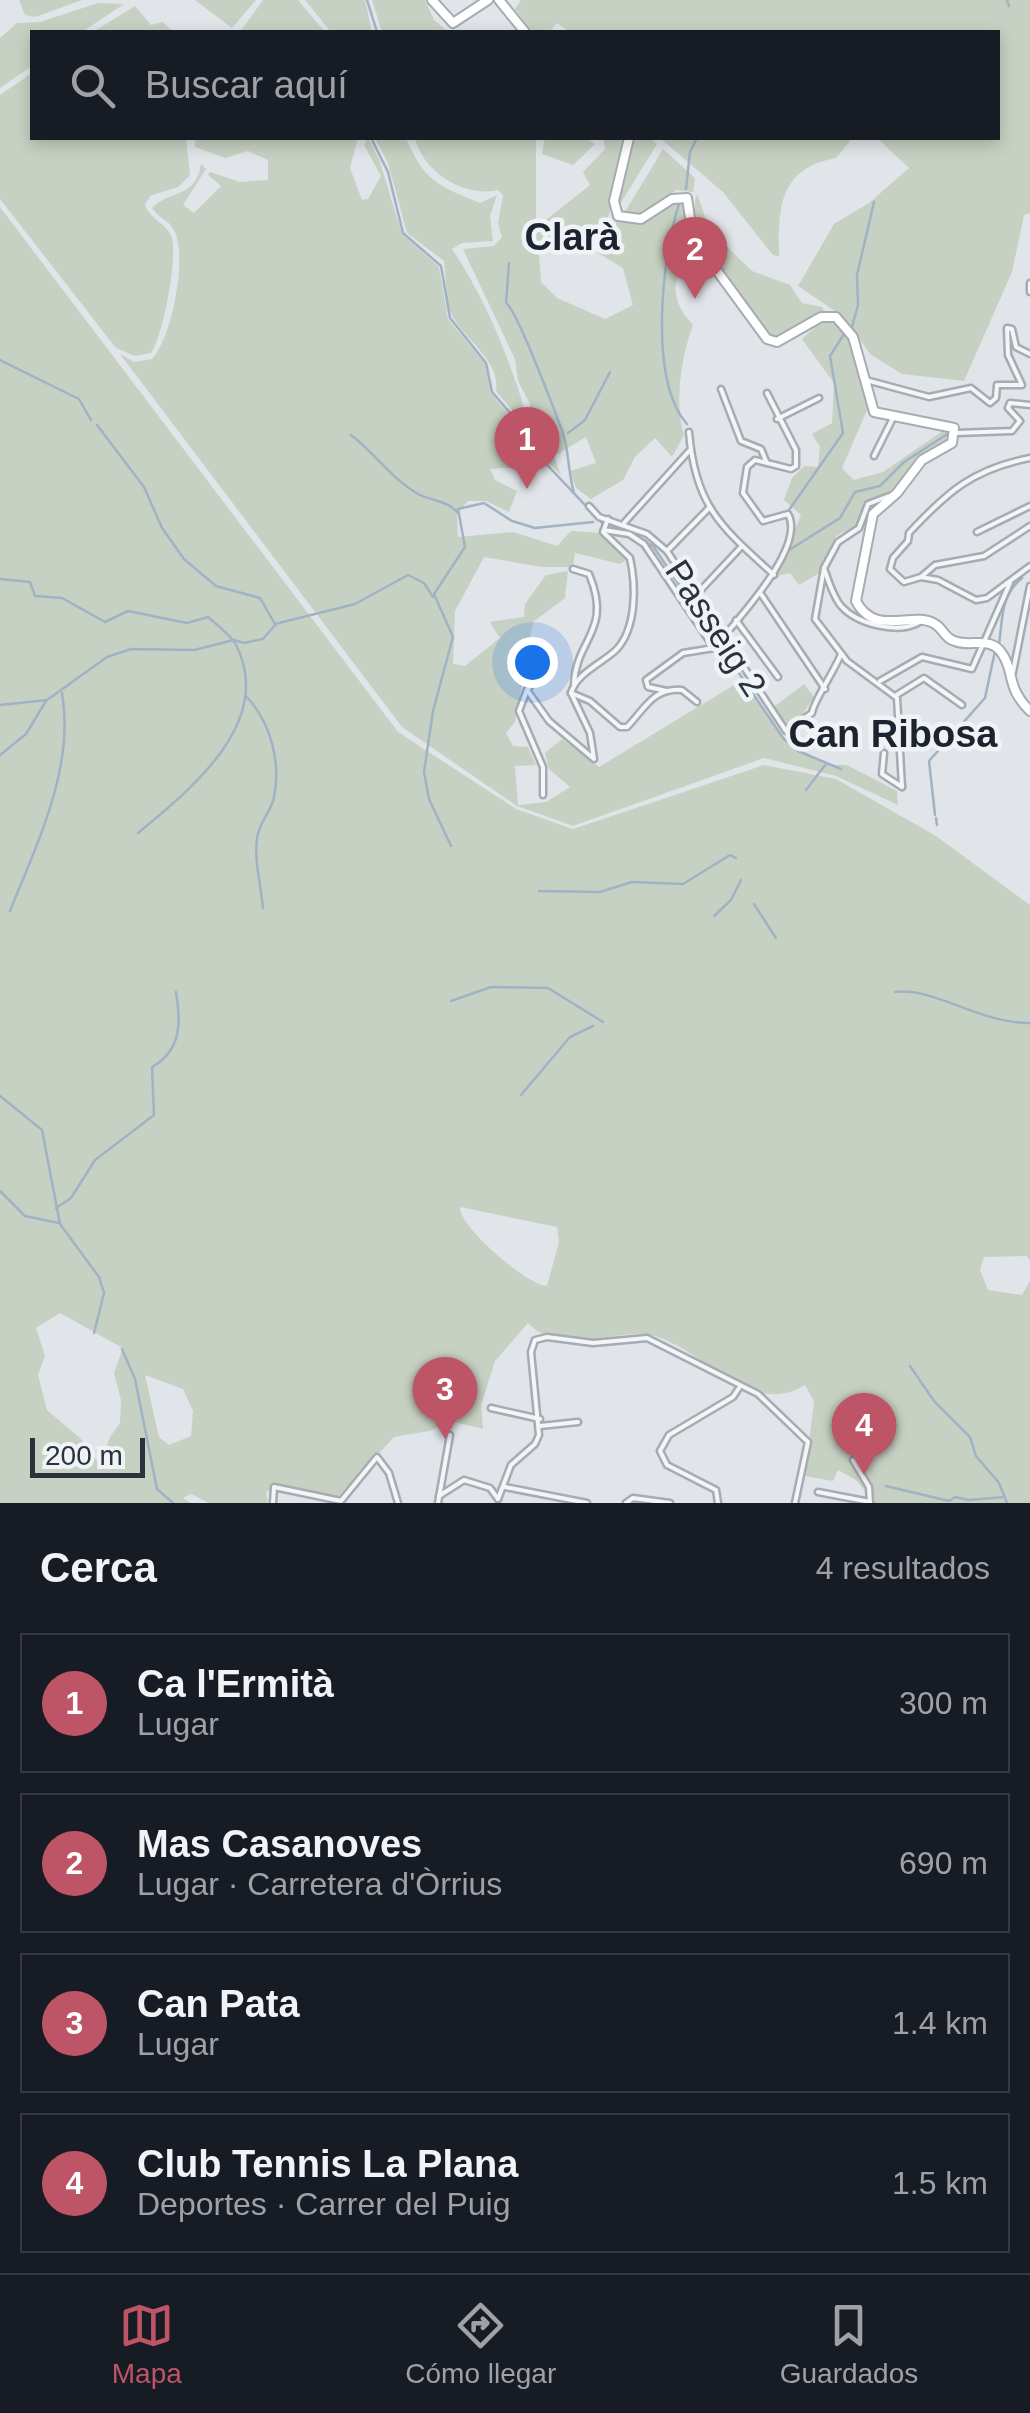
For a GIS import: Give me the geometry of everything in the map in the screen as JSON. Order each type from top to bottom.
[{"type":"street","points":[[432,0],[453,22],[488,0]]},
{"type":"street","points":[[499,0],[523,30]]},
{"type":"street","points":[[629,140],[614,201],[618,216],[641,219],[672,199],[687,198],[690,233],[767,339],[777,342],[821,317],[836,317],[853,337],[871,410],[892,418],[947,424],[956,433],[1012,431],[1020,421],[1008,408],[1010,403],[1030,405]]},
{"type":"street","points":[[1030,283],[1030,292]]},
{"type":"street","points":[[866,380],[929,397],[971,388],[990,403],[996,398],[997,385],[1022,385],[1010,363],[1007,328],[1012,329],[1016,347],[1030,354]]},
{"type":"street","points":[[721,389],[741,441],[761,449],[766,461]]},
{"type":"street","points":[[697,702],[682,690],[648,688],[646,680],[683,653],[714,648],[774,575],[791,517],[784,514],[763,521],[743,493],[746,467],[755,460],[791,469],[796,466],[796,450],[767,393]]},
{"type":"street","points":[[777,419],[820,398]]},
{"type":"street","points":[[874,456],[892,418]]},
{"type":"street","points":[[689,432],[694,478],[709,508],[774,575]]},
{"type":"street","points":[[956,433],[949,446],[922,460],[872,518],[854,596],[862,611],[886,621],[935,624],[954,642],[982,642],[1004,655],[1012,686],[1030,711]]},
{"type":"street","points":[[624,524],[690,450]]},
{"type":"street","points":[[1030,458],[992,466],[946,492],[908,533],[908,541],[893,558],[890,569],[904,582],[921,577],[935,565],[984,556],[1030,526]]},
{"type":"street","points":[[884,753],[882,774],[902,787],[896,696],[841,654],[816,625],[824,568],[838,542],[859,528],[868,504],[894,496]]},
{"type":"street","name":"Passeig 2","points":[[589,506],[608,519],[647,534],[667,551],[786,731],[812,713],[814,702],[825,690]]},
{"type":"street","points":[[977,532],[1030,506]]},
{"type":"street","points":[[667,551],[709,508]]},
{"type":"street","points":[[604,530],[608,519]]},
{"type":"street","points":[[604,530],[629,534],[644,544],[714,648]]},
{"type":"street","points":[[574,684],[617,648],[631,618],[630,558],[604,530]]},
{"type":"street","points":[[698,593],[742,546]]},
{"type":"street","points":[[921,577],[950,583],[976,600],[1027,573],[1030,566]]},
{"type":"street","points":[[824,568],[837,600],[849,612],[888,628],[907,628],[922,621]]},
{"type":"street","points":[[527,690],[549,720],[594,759],[590,732],[571,694],[582,655],[598,622],[589,574],[572,569]]},
{"type":"street","points":[[880,681],[922,657],[972,669],[1010,583]]},
{"type":"street","points":[[1012,686],[1013,652],[1023,636],[1030,586]]},
{"type":"street","points":[[760,592],[825,690]]},
{"type":"street","points":[[736,620],[778,676]]},
{"type":"street","points":[[825,690],[841,654]]},
{"type":"street","points":[[543,795],[543,767],[519,711],[527,690],[547,664]]},
{"type":"street","points":[[896,696],[924,678],[962,705]]},
{"type":"street","points":[[571,694],[590,700],[615,724],[628,726],[644,704],[666,691]]},
{"type":"street","points":[[438,1500],[456,1482],[477,1480],[498,1501],[511,1465],[535,1444],[540,1423],[532,1352],[539,1337],[588,1343],[647,1338],[665,1343],[739,1388],[758,1394],[808,1442],[795,1503]]},
{"type":"street","points":[[718,1503],[716,1490],[667,1465],[660,1451],[668,1435],[733,1397],[739,1388]]},
{"type":"street","points":[[492,1408],[540,1423],[578,1422]]},
{"type":"street","points":[[438,1500],[450,1435]]},
{"type":"street","points":[[274,1503],[274,1487],[341,1501],[377,1457],[388,1473],[398,1503]]},
{"type":"street","points":[[818,1492],[870,1503],[869,1487],[853,1460]]},
{"type":"street","points":[[505,1487],[560,1501],[588,1503]]},
{"type":"street","points":[[626,1503],[632,1498],[670,1503]]},
{"type":"green space","points":[[19,0],[82,0],[35,17],[25,15]]},
{"type":"green space","points":[[195,0],[256,0],[232,28]]},
{"type":"green space","points":[[263,0],[298,0],[323,30],[241,30]]},
{"type":"green space","points":[[305,0],[365,0],[372,30],[329,30]]},
{"type":"green space","points":[[372,0],[425,0],[434,20],[446,30],[381,30]]},
{"type":"green space","points":[[521,0],[1030,0],[1030,213],[1024,215],[1012,272],[964,381],[902,374],[870,354],[844,317],[798,286],[834,224],[869,203],[909,168],[879,140],[1000,140],[1000,30],[567,30],[557,23],[551,30],[531,30],[515,9]]},
{"type":"green space","points":[[98,3],[124,4],[85,30],[30,30],[30,67],[0,88],[0,38],[17,23],[40,22]]},
{"type":"green space","points":[[135,6],[151,25],[163,22],[171,30],[96,30]]},
{"type":"green space","points":[[30,74],[30,140],[186,140],[190,175],[178,187],[150,196],[145,205],[171,235],[173,245],[168,295],[151,353],[135,356],[116,348],[0,199],[0,95]]},
{"type":"green space","points":[[195,140],[357,140],[350,168],[362,200],[368,199],[381,176],[364,145],[369,140],[379,159],[402,234],[439,267],[448,319],[485,364],[492,384],[490,392],[507,413],[507,435],[542,469],[523,458],[515,467],[490,469],[495,480],[517,491],[509,512],[486,501],[468,501],[457,513],[458,537],[513,532],[557,546],[571,531],[602,533],[628,559],[620,564],[575,553],[573,567],[541,567],[484,557],[455,611],[453,664],[465,666],[500,638],[490,622],[524,617],[525,604],[546,575],[568,571],[565,598],[533,622],[515,722],[506,733],[513,746],[528,747],[536,765],[515,766],[518,805],[546,802],[570,787],[549,769],[545,753],[562,739],[599,767],[744,679],[787,741],[827,765],[847,765],[897,791],[898,805],[836,776],[764,758],[573,826],[517,806],[402,727],[120,354],[134,362],[152,359],[166,334],[176,296],[178,242],[172,226],[152,208],[194,183],[201,164],[206,169],[183,205],[194,213],[221,186],[208,175],[210,172],[240,182],[268,180],[268,160],[248,151],[225,158],[195,147]]},
{"type":"green space","points":[[376,140],[407,140],[426,173],[453,192],[480,203],[497,195],[490,216],[493,241],[462,243],[452,249],[484,304],[509,362],[522,401],[524,433],[555,459],[561,475],[532,447],[510,435],[512,410],[496,391],[496,380],[487,360],[450,311],[444,261],[407,233],[388,163]]},
{"type":"green space","points":[[416,140],[536,140],[536,228],[590,185],[583,172],[605,149],[603,140],[625,140],[609,215],[591,248],[567,231],[539,253],[541,282],[557,298],[605,319],[633,305],[623,268],[598,253],[618,220],[644,220],[679,202],[687,202],[688,231],[676,292],[683,313],[693,325],[680,380],[684,435],[672,457],[655,438],[635,457],[623,480],[591,499],[576,488],[570,471],[596,463],[586,437],[558,454],[527,421],[530,404],[518,381],[515,359],[463,249],[494,246],[502,237],[498,223],[503,195],[498,190],[472,190],[447,180],[419,150]]},
{"type":"green space","points":[[545,140],[589,140],[595,144],[573,165],[542,154]]},
{"type":"green space","points":[[633,140],[652,140],[657,144],[617,209]]},
{"type":"green space","points":[[662,140],[850,141],[836,158],[803,170],[793,180],[782,206],[779,256],[773,255],[723,192]]},
{"type":"green space","points":[[663,149],[695,178],[693,192],[676,190],[646,215],[625,212]]},
{"type":"green space","points":[[697,194],[708,225],[752,271],[790,285],[802,303],[822,307],[825,313],[777,338],[770,337],[707,252],[694,214]]},
{"type":"green space","points":[[0,207],[398,732],[516,809],[573,829],[764,765],[836,779],[936,836],[1030,905],[1030,1261],[1027,1256],[984,1257],[980,1270],[988,1290],[1022,1295],[1030,1281],[1030,1503],[875,1503],[856,1480],[838,1470],[833,1481],[805,1476],[814,1401],[805,1385],[783,1394],[761,1392],[739,1385],[656,1337],[635,1334],[564,1339],[539,1332],[528,1323],[495,1361],[481,1405],[483,1429],[450,1421],[429,1431],[394,1437],[337,1498],[277,1486],[266,1492],[268,1503],[209,1503],[191,1494],[183,1498],[191,1503],[0,1503]],"holes":[[[460,1207],[557,1227],[559,1242],[547,1286],[525,1276],[496,1254],[470,1227]],[[60,1313],[123,1348],[114,1373],[121,1400],[120,1423],[110,1437],[100,1465],[81,1439],[47,1410],[38,1375],[45,1356],[36,1328]],[[145,1375],[183,1389],[193,1411],[191,1436],[169,1445],[159,1437]]]},
{"type":"green space","points":[[823,320],[845,326],[865,381],[868,408],[842,468],[854,480],[883,472],[947,428],[954,432],[948,441],[914,461],[898,487],[866,510],[855,526],[836,536],[818,574],[799,585],[790,573],[776,576],[801,515],[784,500],[792,478],[804,466],[818,467],[820,447],[812,434],[832,423],[834,383],[802,339]]},
{"type":"green space","points":[[804,684],[814,697],[803,714],[786,726],[774,707]]},
{"type":"waterway","points":[[367,0],[376,30]]},
{"type":"waterway","points":[[1007,0],[1009,6]]},
{"type":"waterway","points":[[372,140],[388,172],[403,233],[441,266],[450,318],[486,363],[492,392],[510,413],[508,438],[535,452],[602,523]]},
{"type":"waterway","points":[[686,189],[690,152],[696,140]]},
{"type":"waterway","points":[[852,327],[858,305],[857,275],[874,202]]},
{"type":"waterway","points":[[679,204],[664,285],[663,349],[667,379],[687,424]]},
{"type":"waterway","points":[[509,263],[506,303],[527,341],[562,430],[574,493]]},
{"type":"waterway","points":[[789,510],[843,433],[830,356],[844,334]]},
{"type":"waterway","points":[[0,360],[79,399],[91,420]]},
{"type":"waterway","points":[[568,433],[585,420],[610,372]]},
{"type":"waterway","points":[[97,425],[144,487],[162,528],[184,559],[216,586],[260,598],[275,624],[355,604],[408,575],[424,583],[433,597]]},
{"type":"waterway","points":[[786,552],[840,518],[855,492],[880,486],[904,462],[949,433]]},
{"type":"waterway","points":[[351,435],[409,488],[459,514]]},
{"type":"waterway","points":[[451,846],[429,799],[424,772],[433,711],[453,637],[434,594],[465,547],[458,509],[484,503],[512,521],[535,528],[593,522]]},
{"type":"waterway","points":[[609,524],[653,546],[783,738],[798,751],[841,769]]},
{"type":"waterway","points":[[999,644],[1006,600],[1022,578]]},
{"type":"waterway","points":[[0,579],[30,582],[35,596],[62,598],[105,622],[128,611],[187,623],[208,617],[235,643],[245,672],[245,700],[236,726],[203,775],[138,833]]},
{"type":"waterway","points":[[0,705],[47,700],[107,657],[131,649],[194,650],[234,640],[244,643],[263,639],[275,625]]},
{"type":"waterway","points":[[935,815],[929,761],[985,698],[995,651]]},
{"type":"waterway","points":[[10,911],[42,832],[58,777],[65,721],[62,693]]},
{"type":"waterway","points":[[246,696],[262,718],[275,757],[273,802],[257,839],[263,908]]},
{"type":"waterway","points":[[0,755],[26,734],[46,701]]},
{"type":"waterway","points":[[806,790],[826,764]]},
{"type":"waterway","points":[[936,818],[937,825]]},
{"type":"waterway","points":[[539,891],[600,892],[632,882],[683,884],[730,855],[736,858]]},
{"type":"waterway","points":[[714,916],[731,900],[741,880]]},
{"type":"waterway","points":[[754,904],[776,938]]},
{"type":"waterway","points":[[451,1001],[491,987],[548,988],[603,1022]]},
{"type":"waterway","points":[[56,1208],[71,1198],[95,1160],[154,1115],[152,1067],[174,1044],[179,1014],[176,992]]},
{"type":"waterway","points":[[895,992],[926,995],[994,1018],[1030,1023]]},
{"type":"waterway","points":[[521,1095],[570,1037],[593,1026]]},
{"type":"waterway","points":[[0,1096],[42,1130],[60,1224],[99,1277],[104,1293],[94,1333]]},
{"type":"waterway","points":[[0,1191],[25,1216],[59,1223]]},
{"type":"waterway","points":[[122,1349],[135,1379],[157,1489],[173,1503]]},
{"type":"waterway","points":[[910,1366],[934,1401],[970,1437],[976,1456],[999,1483],[1007,1503]]},
{"type":"waterway","points":[[886,1486],[949,1501],[955,1497],[1005,1497]]},
{"type":"place","name":"Mas Casanoves","points":[[695,299]]},
{"type":"place","name":"Ca l'Ermità","points":[[527,489]]},
{"type":"place","name":"Can Pata","points":[[445,1439]]},
{"type":"place","name":"Club Tennis La Plana","points":[[864,1475]]},
{"type":"district","name":"Clarà","points":[[572,237]]},
{"type":"district","name":"Can Ribosa","points":[[893,734]]}]
